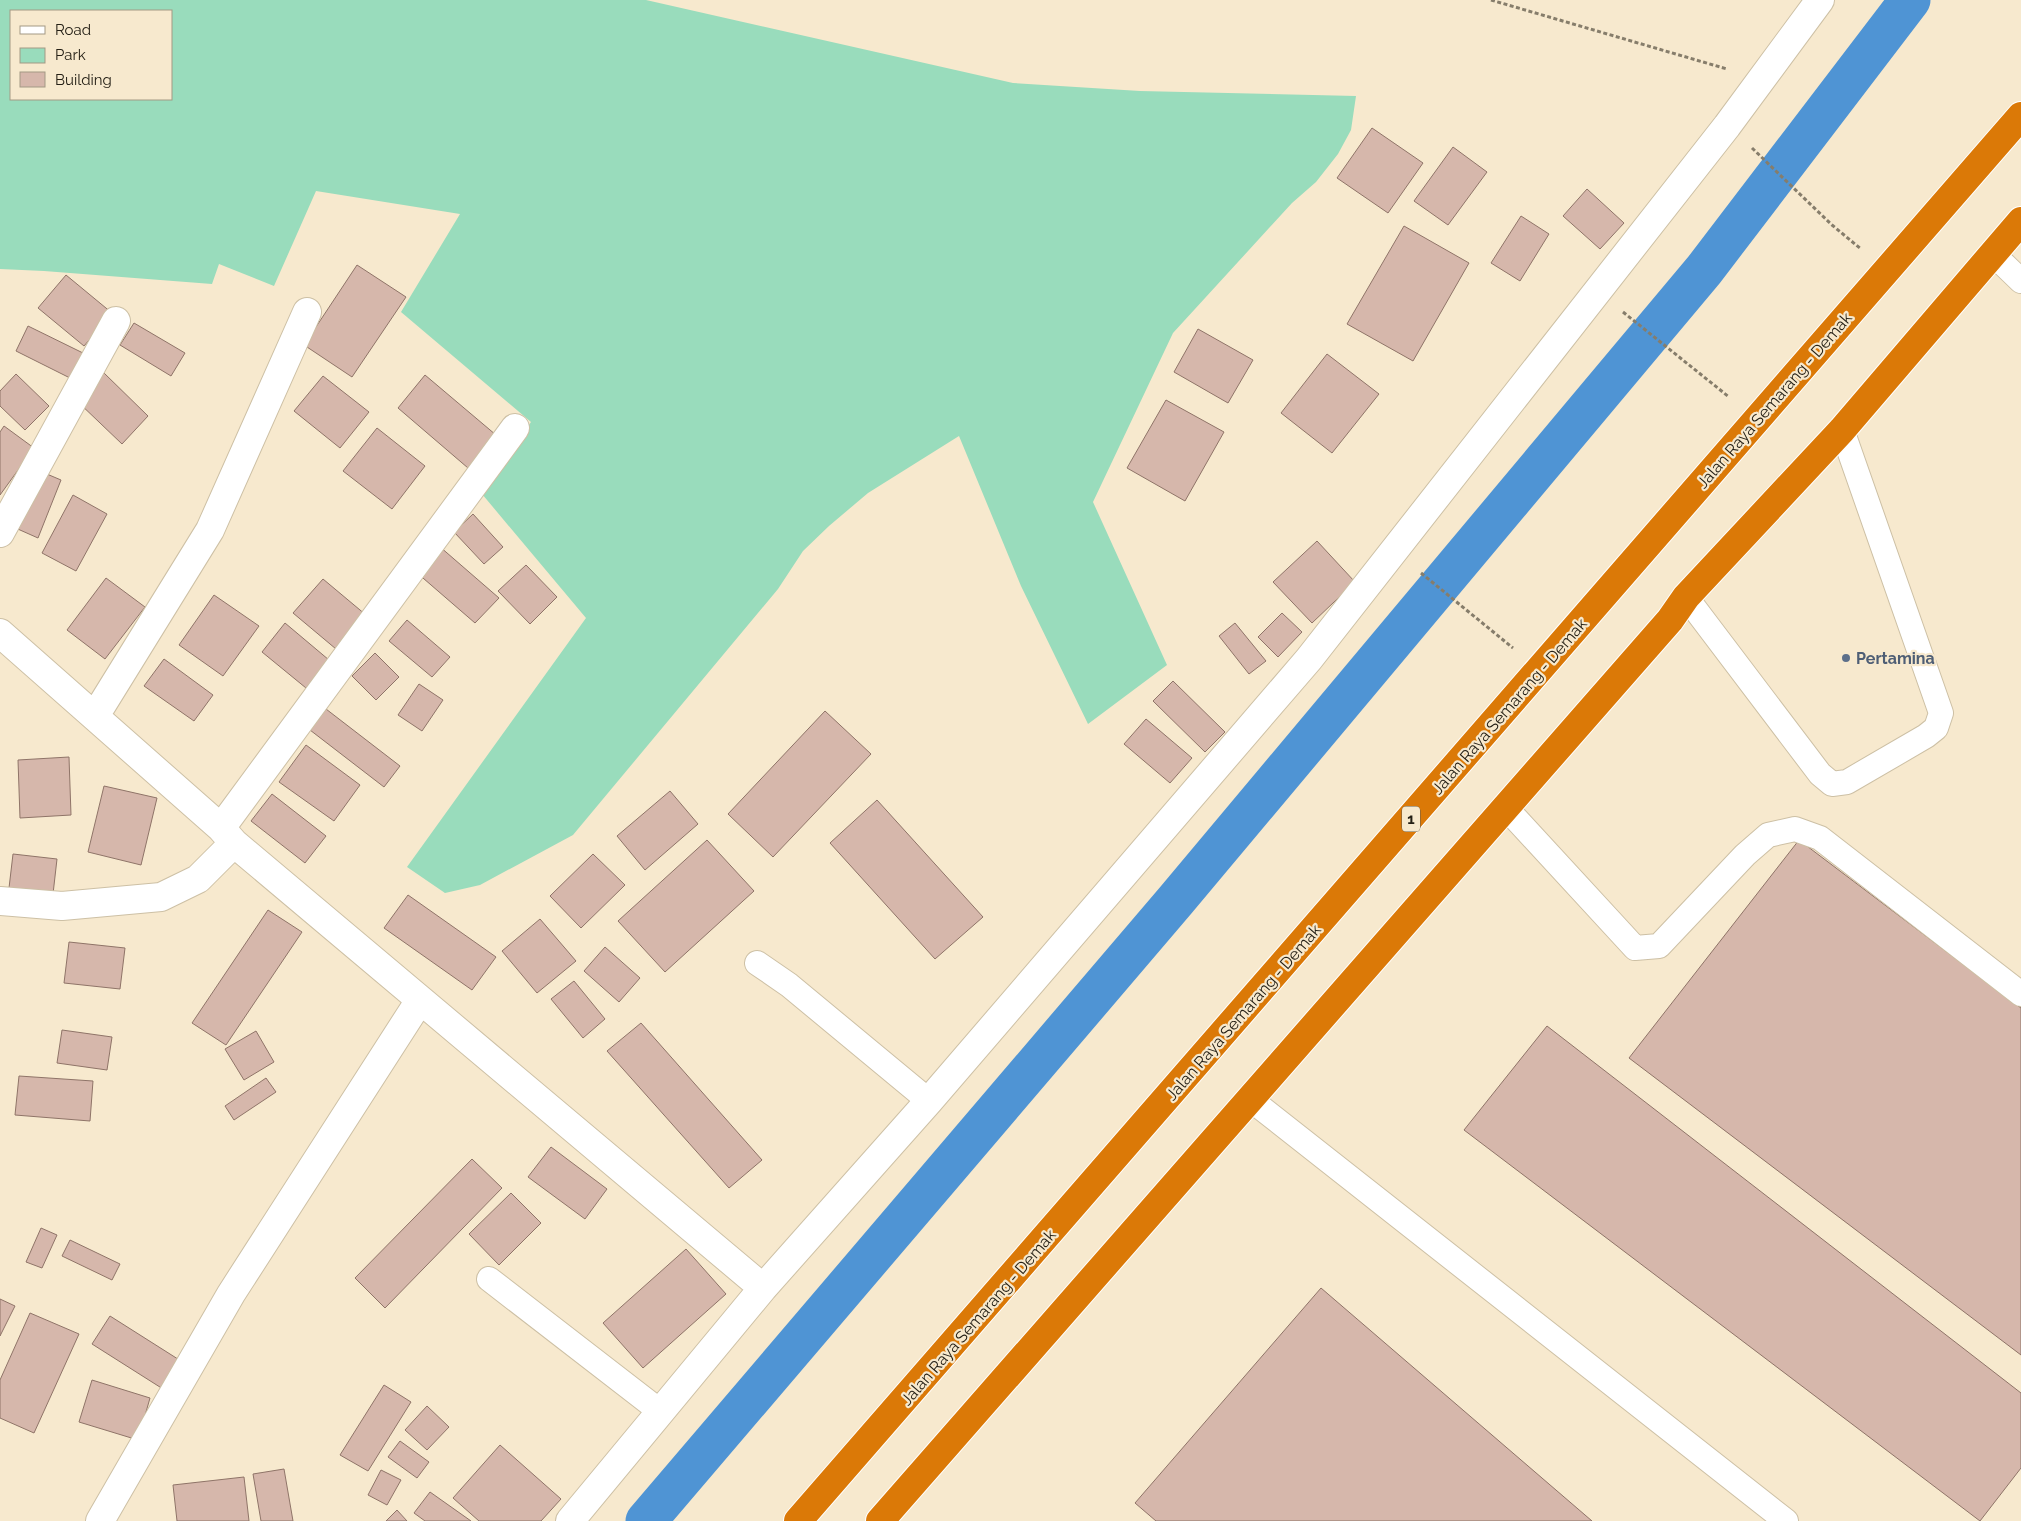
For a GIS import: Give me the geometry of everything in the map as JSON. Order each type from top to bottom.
[{"type":"highway","name":"Jalan Raya Semarang - Demak","points":[[798,1521],[2021,116]]},
{"type":"highway","points":[[880,1521],[1670,620],[1686,597],[1842,430],[2021,221]]},
{"type":"street","points":[[570,1521],[763,1288],[928,1101],[1309,659],[1761,80],[1820,0]]},
{"type":"street","points":[[95,716],[210,530],[307,312]]},
{"type":"street","points":[[0,533],[116,320]]},
{"type":"street","points":[[0,901],[62,906],[160,898],[198,879],[515,428]]},
{"type":"street","points":[[0,633],[228,835],[420,1000],[763,1288]]},
{"type":"street","points":[[100,1521],[231,1294],[420,1000]]},
{"type":"lane","points":[[1993,254],[2021,281]]},
{"type":"lane","points":[[1686,597],[1820,774],[1832,784],[1847,782],[1926,736],[1936,728],[1941,714],[1842,430]]},
{"type":"lane","points":[[1506,808],[1636,948],[1659,946],[1744,855],[1768,835],[1795,829],[1820,838],[2021,994]]},
{"type":"lane","points":[[756,963],[789,984],[928,1101]]},
{"type":"lane","points":[[1250,1099],[1786,1521]]},
{"type":"lane","points":[[489,1280],[661,1412]]},
{"type":"path","points":[[1491,0],[1761,80]]},
{"type":"path","points":[[1757,152],[1832,225]]},
{"type":"path","points":[[1629,318],[1757,420]]},
{"type":"path","points":[[1419,571],[1503,639]]},
{"type":"green space","points":[[0,0],[646,0],[1013,83],[1140,91],[1356,96],[1351,130],[1338,154],[1316,182],[1292,203],[1173,333],[1093,502],[1167,665],[1088,724],[1021,586],[959,436],[868,493],[803,551],[778,589],[573,835],[480,885],[445,893],[407,867],[586,618],[482,494],[531,422],[401,312],[460,214],[316,191],[274,286],[219,264],[212,284],[0,269]]},
{"type":"building","points":[[1372,128],[1423,163],[1388,213],[1337,178]]},
{"type":"building","points":[[1453,147],[1487,172],[1448,225],[1414,201]]},
{"type":"building","points":[[1587,189],[1624,223],[1600,249],[1563,216]]},
{"type":"building","points":[[1521,216],[1549,234],[1520,281],[1491,263]]},
{"type":"building","points":[[1404,226],[1469,263],[1413,361],[1347,324]]},
{"type":"building","points":[[357,265],[406,297],[352,377],[304,345]]},
{"type":"building","points":[[66,275],[112,313],[84,346],[38,308]]},
{"type":"building","points":[[134,323],[185,353],[171,376],[120,345]]},
{"type":"building","points":[[28,326],[83,353],[70,378],[16,351]]},
{"type":"building","points":[[1198,329],[1253,360],[1228,403],[1174,372]]},
{"type":"building","points":[[1327,354],[1379,394],[1332,453],[1281,413]]},
{"type":"building","points":[[104,373],[148,416],[122,444],[77,401]]},
{"type":"building","points":[[16,374],[49,406],[25,430],[0,406],[0,391]]},
{"type":"building","points":[[425,375],[496,435],[468,468],[398,408]]},
{"type":"building","points":[[323,376],[369,412],[340,448],[294,411]]},
{"type":"building","points":[[1166,400],[1224,432],[1185,501],[1127,468]]},
{"type":"building","points":[[4,426],[34,448],[0,495],[0,432]]},
{"type":"building","points":[[377,428],[425,466],[392,509],[343,471]]},
{"type":"building","points":[[35,469],[61,480],[38,538],[11,526]]},
{"type":"building","points":[[73,495],[107,514],[76,571],[42,553]]},
{"type":"building","points":[[473,514],[503,547],[484,564],[454,532]]},
{"type":"building","points":[[1317,541],[1355,582],[1312,623],[1273,582]]},
{"type":"building","points":[[439,546],[499,598],[475,623],[416,572]]},
{"type":"building","points":[[526,565],[557,597],[530,624],[498,591]]},
{"type":"building","points":[[106,578],[145,607],[105,659],[67,630]]},
{"type":"building","points":[[323,579],[366,615],[336,649],[293,613]]},
{"type":"building","points":[[214,595],[259,626],[223,676],[179,645]]},
{"type":"building","points":[[1282,613],[1302,632],[1278,657],[1258,637]]},
{"type":"building","points":[[407,620],[450,657],[432,677],[389,641]]},
{"type":"building","points":[[285,623],[329,660],[306,688],[262,652]]},
{"type":"building","points":[[1235,623],[1266,661],[1249,674],[1219,636]]},
{"type":"building","points":[[375,653],[399,677],[376,700],[352,676]]},
{"type":"building","points":[[164,659],[213,695],[194,721],[144,686]]},
{"type":"building","points":[[1173,681],[1225,732],[1205,752],[1153,701]]},
{"type":"building","points":[[419,684],[443,700],[422,731],[398,715]]},
{"type":"building","points":[[326,709],[400,766],[384,787],[310,730]]},
{"type":"building","points":[[825,711],[871,754],[773,857],[728,814]]},
{"type":"building","points":[[1146,719],[1192,758],[1170,783],[1124,744]]},
{"type":"building","points":[[306,745],[360,785],[334,821],[279,782]]},
{"type":"building","points":[[69,757],[71,815],[20,818],[18,760]]},
{"type":"building","points":[[104,786],[157,798],[141,865],[88,852]]},
{"type":"building","points":[[670,791],[698,824],[645,870],[617,836]]},
{"type":"building","points":[[272,794],[326,836],[305,863],[251,821]]},
{"type":"building","points":[[877,800],[983,917],[935,959],[830,843]]},
{"type":"building","points":[[707,840],[754,891],[665,972],[618,921]]},
{"type":"building","points":[[1799,840],[2021,1008],[2021,1355],[1629,1058]]},
{"type":"building","points":[[13,854],[57,859],[53,894],[9,888]]},
{"type":"building","points":[[593,854],[625,885],[581,928],[550,896]]},
{"type":"building","points":[[408,895],[496,957],[472,990],[384,928]]},
{"type":"building","points":[[268,910],[302,932],[226,1045],[192,1023]]},
{"type":"building","points":[[540,919],[576,961],[537,993],[502,951]]},
{"type":"building","points":[[69,942],[125,948],[120,989],[64,983]]},
{"type":"building","points":[[605,947],[640,978],[619,1002],[584,971]]},
{"type":"building","points":[[574,981],[605,1019],[583,1038],[551,999]]},
{"type":"building","points":[[641,1023],[762,1160],[729,1188],[607,1051]]},
{"type":"building","points":[[1547,1026],[2021,1393],[2021,1468],[1980,1521],[1464,1130]]},
{"type":"building","points":[[62,1030],[112,1037],[107,1070],[57,1063]]},
{"type":"building","points":[[256,1031],[274,1062],[244,1080],[225,1049]]},
{"type":"building","points":[[19,1076],[93,1081],[90,1121],[15,1115]]},
{"type":"building","points":[[266,1078],[276,1092],[234,1120],[225,1106]]},
{"type":"building","points":[[551,1147],[607,1189],[585,1219],[528,1177]]},
{"type":"building","points":[[472,1159],[502,1188],[385,1308],[355,1278]]},
{"type":"building","points":[[511,1193],[541,1223],[499,1265],[469,1234]]},
{"type":"building","points":[[41,1228],[57,1235],[42,1268],[26,1262]]},
{"type":"building","points":[[70,1240],[120,1264],[112,1280],[62,1256]]},
{"type":"building","points":[[686,1249],[726,1294],[643,1368],[603,1323]]},
{"type":"building","points":[[1321,1288],[1592,1521],[1156,1521],[1135,1503]]},
{"type":"building","points":[[0,1299],[15,1306],[0,1336]]},
{"type":"building","points":[[30,1313],[79,1334],[34,1433],[0,1418],[0,1380]]},
{"type":"building","points":[[110,1316],[181,1361],[163,1389],[92,1344]]},
{"type":"building","points":[[92,1380],[150,1398],[138,1440],[79,1422]]},
{"type":"building","points":[[384,1385],[411,1402],[368,1471],[340,1455]]},
{"type":"building","points":[[427,1406],[449,1427],[427,1450],[405,1430]]},
{"type":"building","points":[[400,1441],[429,1462],[417,1478],[388,1457]]},
{"type":"building","points":[[500,1445],[561,1499],[541,1521],[479,1521],[453,1498]]},
{"type":"building","points":[[284,1469],[293,1521],[261,1521],[253,1474]]},
{"type":"building","points":[[381,1470],[401,1480],[387,1505],[368,1495]]},
{"type":"building","points":[[244,1477],[249,1521],[177,1521],[173,1485]]},
{"type":"building","points":[[430,1492],[471,1521],[425,1521],[414,1513]]},
{"type":"building","points":[[397,1510],[407,1521],[386,1521]]},
{"type":"waterway","points":[[646,1521],[1176,900],[1704,270],[1910,0]]},
{"type":"place","name":"Pertamina","points":[[1846,658]]}]
